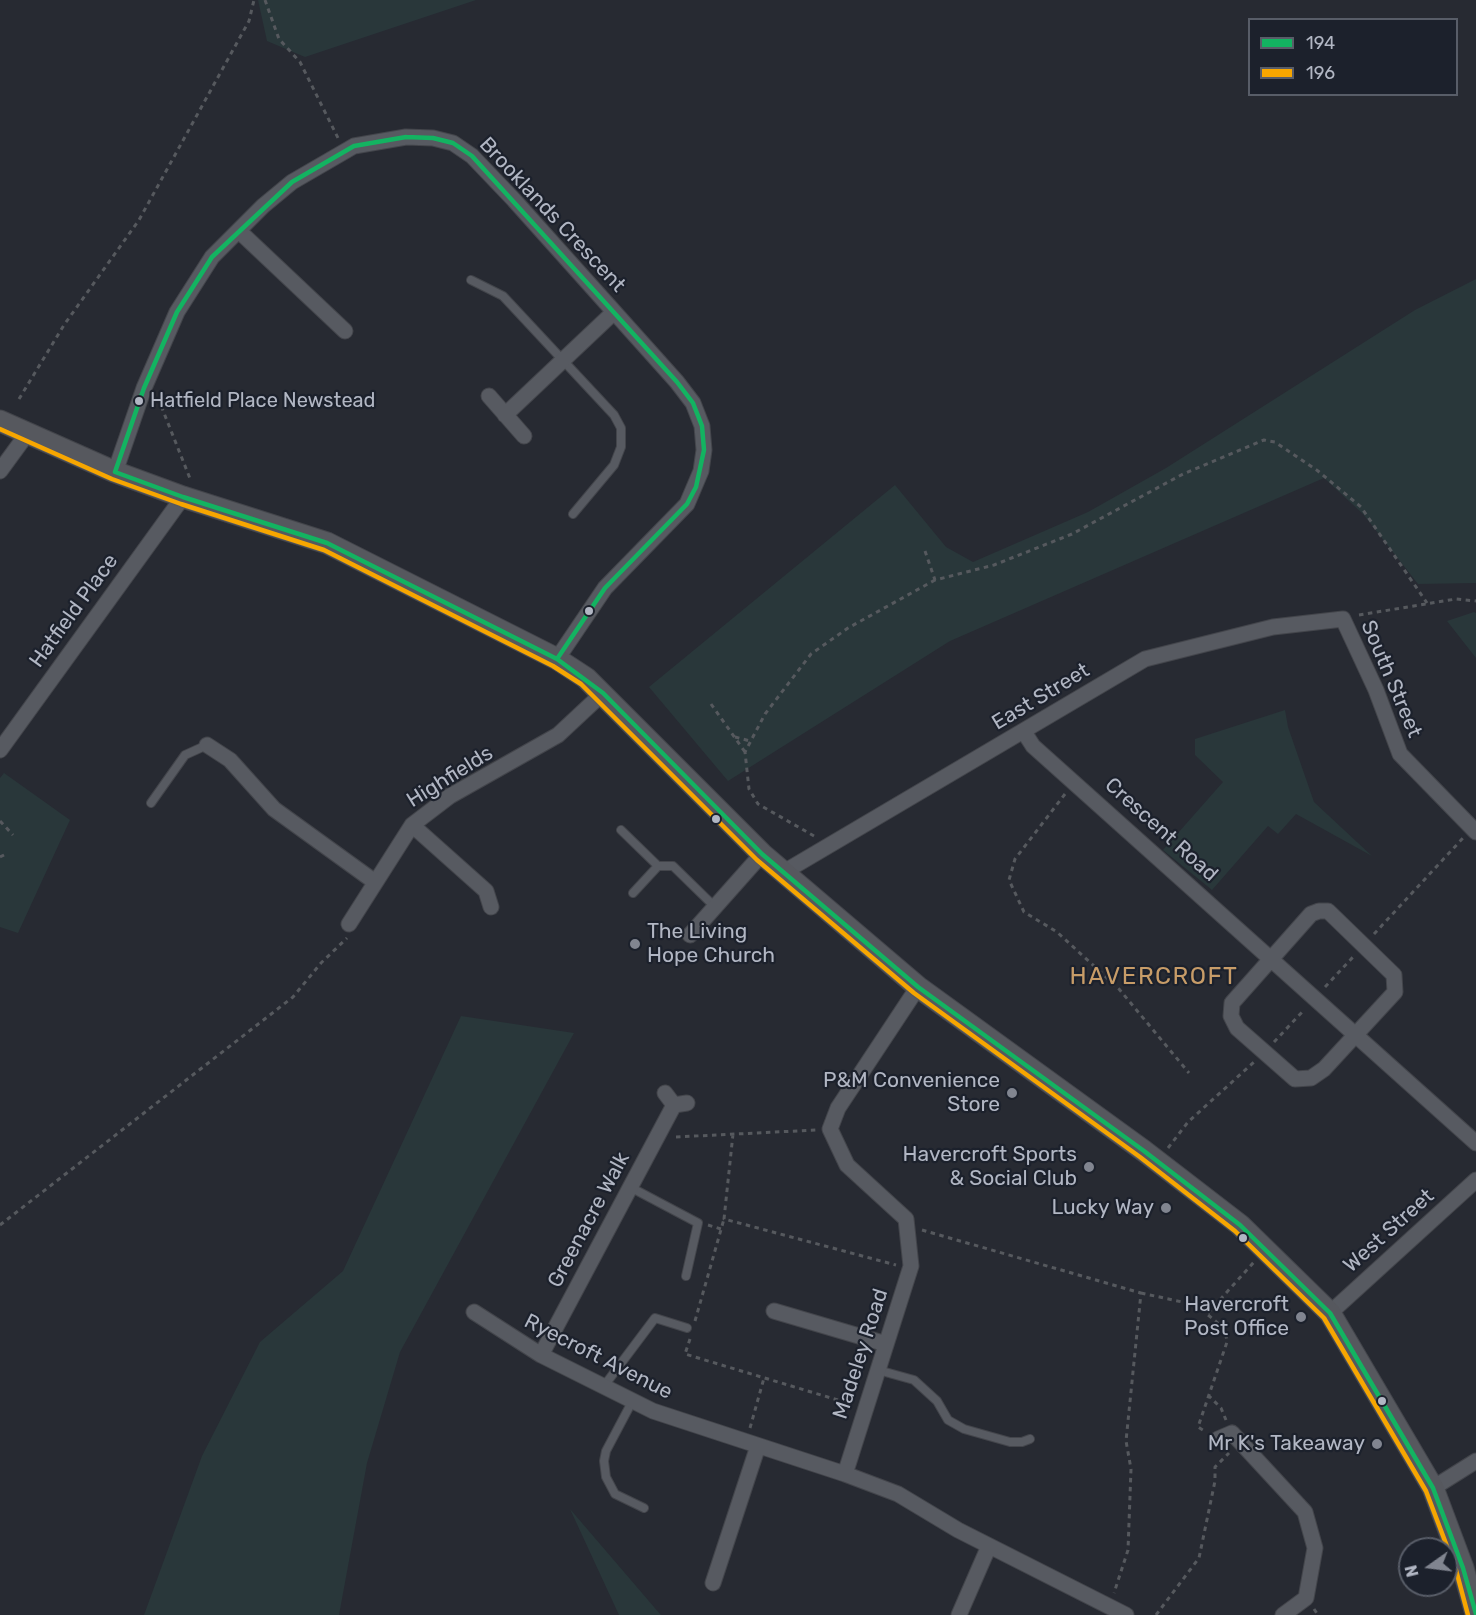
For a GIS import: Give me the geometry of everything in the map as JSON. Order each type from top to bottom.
[{"type":"main road","points":[[0,422],[115,472],[188,499],[327,543],[557,659],[603,693],[762,854],[918,987],[1144,1151],[1240,1225],[1330,1313],[1432,1488],[1463,1568],[1476,1614]]},
{"type":"street","name":"Brooklands Crescent","points":[[115,472],[144,388],[177,312],[193,283],[212,257],[292,182],[344,150],[373,141],[406,137],[433,138],[453,143],[472,156],[514,200],[614,312],[693,403],[702,426],[704,450],[701,471],[687,504],[605,588],[557,659]]},
{"type":"street","points":[[239,231],[345,331]]},
{"type":"street","name":"Brooklands Crescent","points":[[505,415],[614,312]]},
{"type":"street","points":[[489,396],[524,436]]},
{"type":"street","points":[[0,471],[27,434]]},
{"type":"street","name":"Hatfield Place","points":[[0,750],[188,499]]},
{"type":"street","name":"East Street","points":[[784,872],[1024,732],[1145,658],[1273,627],[1342,619]]},
{"type":"street","name":"South Street","points":[[1342,619],[1376,690],[1400,754],[1476,832]]},
{"type":"street","name":"Highfields","points":[[349,924],[411,825],[450,796],[558,735],[603,693]]},
{"type":"street","name":"Crescent Road","points":[[1024,732],[1033,746],[1075,781],[1476,1143]]},
{"type":"street","points":[[207,745],[230,760],[274,809],[375,882]]},
{"type":"street","points":[[411,825],[486,891],[491,907]]},
{"type":"street","points":[[690,934],[762,854]]},
{"type":"street","points":[[1328,911],[1394,975],[1395,992],[1356,1035],[1324,1070],[1311,1078],[1295,1079],[1237,1028],[1231,1016],[1232,1003],[1311,914],[1328,911]]},
{"type":"street","points":[[907,1225],[906,1219],[847,1166],[830,1129],[838,1107],[918,987]]},
{"type":"street","name":"Greenacre Walk","points":[[541,1355],[675,1100]]},
{"type":"street","name":"West Street","points":[[1330,1313],[1476,1180]]},
{"type":"street","name":"Madeley Road","points":[[845,1474],[910,1269],[907,1225]]},
{"type":"street","points":[[771,1309],[886,1344]]},
{"type":"street","name":"Ryecroft Avenue","points":[[474,1312],[541,1355],[653,1411],[845,1474]]},
{"type":"street","points":[[1230,1438],[1305,1512],[1315,1548],[1306,1598],[1283,1615]]},
{"type":"street","points":[[713,1583],[752,1444]]},
{"type":"street","points":[[1432,1488],[1476,1461]]},
{"type":"street","points":[[845,1474],[897,1494],[989,1546],[1126,1615]]},
{"type":"street","points":[[959,1615],[989,1546]]},
{"type":"lane","points":[[471,280],[503,296],[614,415],[621,428],[621,447],[614,465],[573,514]]},
{"type":"lane","points":[[151,802],[185,756],[207,745]]},
{"type":"lane","points":[[621,830],[658,867]]},
{"type":"lane","points":[[633,893],[658,867],[673,866],[715,907]]},
{"type":"lane","points":[[630,1187],[698,1223],[686,1276]]},
{"type":"lane","points":[[604,1386],[655,1318],[690,1328]]},
{"type":"lane","points":[[878,1370],[914,1380],[937,1401],[948,1420],[964,1429],[1010,1442],[1030,1439]]},
{"type":"lane","points":[[633,1400],[606,1451],[604,1461],[606,1477],[615,1494],[644,1508]]},
{"type":"path","points":[[19,399],[64,324],[139,220],[249,21],[254,0]]},
{"type":"path","points":[[265,0],[279,39],[300,62],[344,150]]},
{"type":"path","points":[[144,388],[158,397],[194,488],[188,499]]},
{"type":"path","points":[[816,837],[758,804],[749,789],[745,752],[765,714],[811,654],[848,627],[935,580],[994,565],[1072,534],[1183,474],[1264,440],[1275,442],[1318,471],[1361,507],[1427,603]]},
{"type":"path","points":[[925,551],[935,580]]},
{"type":"path","points":[[1342,619],[1456,599],[1476,601]]},
{"type":"path","points":[[711,704],[745,752]]},
{"type":"path","points":[[733,737],[750,741]]},
{"type":"path","points":[[1075,781],[1015,859],[1009,880],[1024,912],[1057,932],[1119,989],[1189,1073]]},
{"type":"path","points":[[0,821],[13,835]]},
{"type":"path","points":[[0,857],[8,853]]},
{"type":"path","points":[[0,1225],[293,997],[321,963],[352,933],[349,924]]},
{"type":"path","points":[[656,1138],[830,1129]]},
{"type":"path","points":[[690,1328],[724,1219],[733,1134]]},
{"type":"path","points":[[724,1219],[910,1269]]},
{"type":"path","points":[[907,1225],[1141,1293],[1177,1299],[1196,1305],[1225,1329],[1227,1336],[1198,1427],[1230,1438]]},
{"type":"path","points":[[1208,1313],[1265,1249]]},
{"type":"path","points":[[1110,1606],[1128,1550],[1131,1469],[1126,1441],[1141,1293]]},
{"type":"path","points":[[690,1337],[685,1354],[865,1408]]},
{"type":"path","points":[[752,1444],[764,1378]]},
{"type":"path","points":[[1156,1615],[1199,1558],[1215,1481],[1215,1467],[1230,1438],[1221,1408],[1208,1395]]},
{"type":"shaded area","points":[[258,0],[476,0],[305,57],[267,41]]},
{"type":"shaded area","points":[[1476,279],[1476,583],[1418,584],[1363,514],[1324,478],[950,641],[728,781],[649,687],[895,485],[946,547],[973,562],[1088,512],[1166,468],[1415,310]]},
{"type":"shaded area","points":[[1476,613],[1476,658],[1447,621]]},
{"type":"shaded area","points":[[1285,710],[1288,727],[1314,802],[1372,856],[1296,814],[1278,834],[1268,826],[1212,890],[1163,850],[1223,782],[1195,755],[1195,739]]},
{"type":"shaded area","points":[[4,773],[70,820],[18,933],[0,927],[0,778]]},
{"type":"shaded area","points":[[461,1016],[574,1033],[400,1352],[367,1463],[339,1615],[144,1615],[202,1456],[260,1342],[343,1271]]},
{"type":"shaded area","points":[[570,1509],[660,1614],[661,1615],[619,1615]]},
{"type":"transit line","name":"194","points":[[406,137],[433,138],[453,143],[472,156],[677,382],[693,403],[702,426],[704,450],[696,487],[687,504],[605,588],[557,659],[327,543],[183,497],[115,472],[144,388],[177,312],[212,257],[292,182],[354,146],[406,137]]},
{"type":"transit line","name":"196","points":[[0,429],[112,479],[324,550],[553,666],[581,684],[757,860],[914,993],[1140,1157],[1235,1231],[1324,1318],[1426,1491],[1456,1570],[1468,1615]]},
{"type":"transit line","name":"194","points":[[557,659],[603,693],[762,854],[918,987],[1144,1151],[1240,1225],[1330,1313],[1433,1488],[1463,1568],[1476,1614]]},
{"type":"place","name":"Hatfield Place Newstead","points":[[139,401]]},
{"type":"place","name":"The Living Hope Church","points":[[635,944]]},
{"type":"place","name":"P&M Convenience Store","points":[[1012,1093]]},
{"type":"place","name":"Havercroft Sports & Social Club","points":[[1089,1167]]},
{"type":"place","name":"Lucky Way","points":[[1166,1208]]},
{"type":"place","name":"Havercroft Post Office","points":[[1301,1317]]},
{"type":"place","name":"Mr K's Takeaway","points":[[1377,1444]]},
{"type":"district","name":"HAVERCROFT","points":[[1154,977]]}]
